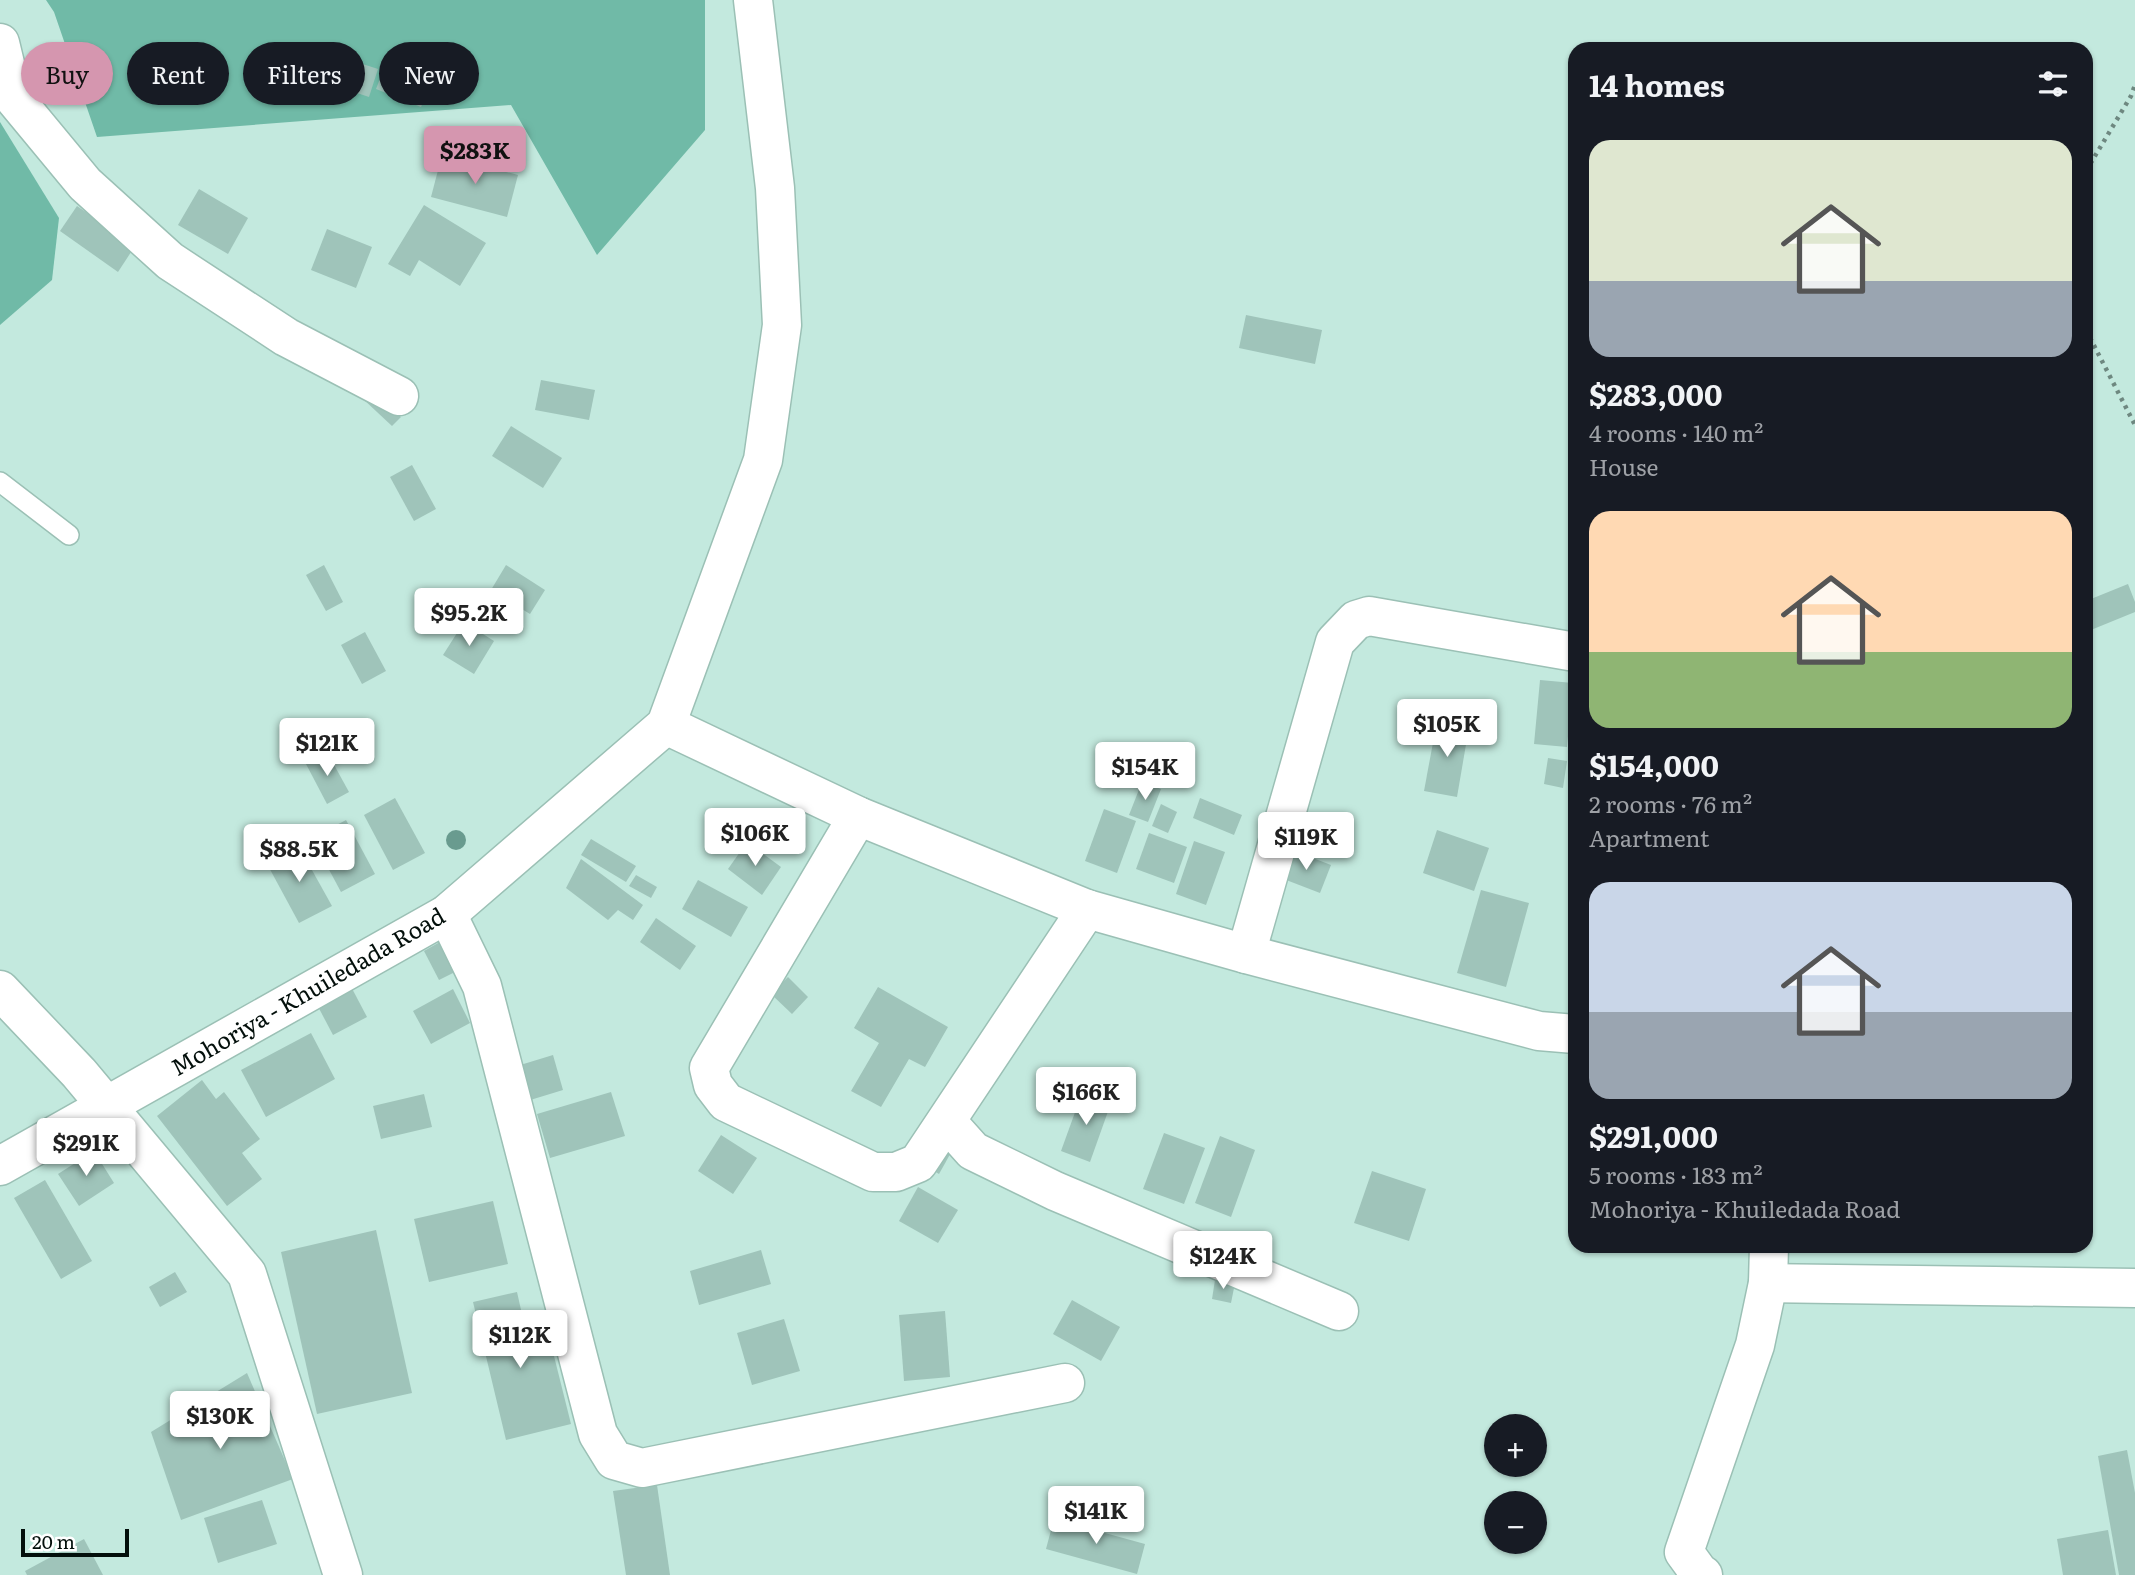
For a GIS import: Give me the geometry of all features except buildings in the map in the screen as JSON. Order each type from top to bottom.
[{"type":"street","name":"Mohoriya - Khuiledada Road","points":[[0,1166],[447,914],[666,725],[763,460],[782,325],[775,188],[753,0]]},
{"type":"street","points":[[0,43],[13,97],[85,184],[170,261],[286,337],[399,396]]},
{"type":"street","points":[[1246,954],[1335,642],[1356,620],[1369,617],[1568,651]]},
{"type":"street","points":[[666,725],[858,816],[1087,909],[1539,1031],[1568,1033]]},
{"type":"street","points":[[858,816],[709,1068],[713,1084],[726,1102],[873,1172],[895,1172],[918,1163],[1087,909]]},
{"type":"street","points":[[447,914],[482,986],[598,1434],[614,1460],[642,1468],[1065,1383]]},
{"type":"street","points":[[0,990],[79,1073],[247,1274],[343,1575]]},
{"type":"street","points":[[947,1122],[973,1151],[1055,1191],[1339,1311]]},
{"type":"street","points":[[1703,1575],[1684,1552],[1755,1345],[1768,1264],[2135,1288]]},
{"type":"lane","points":[[0,482],[69,535]]},
{"type":"path","points":[[2093,159],[2135,85]]},
{"type":"path","points":[[2093,344],[2135,425]]},
{"type":"green space","points":[[46,0],[705,0],[705,130],[597,255],[511,105],[97,137],[86,105],[113,105],[113,42],[64,42],[54,12]]},
{"type":"green space","points":[[0,122],[59,218],[52,280],[0,325]]}]
